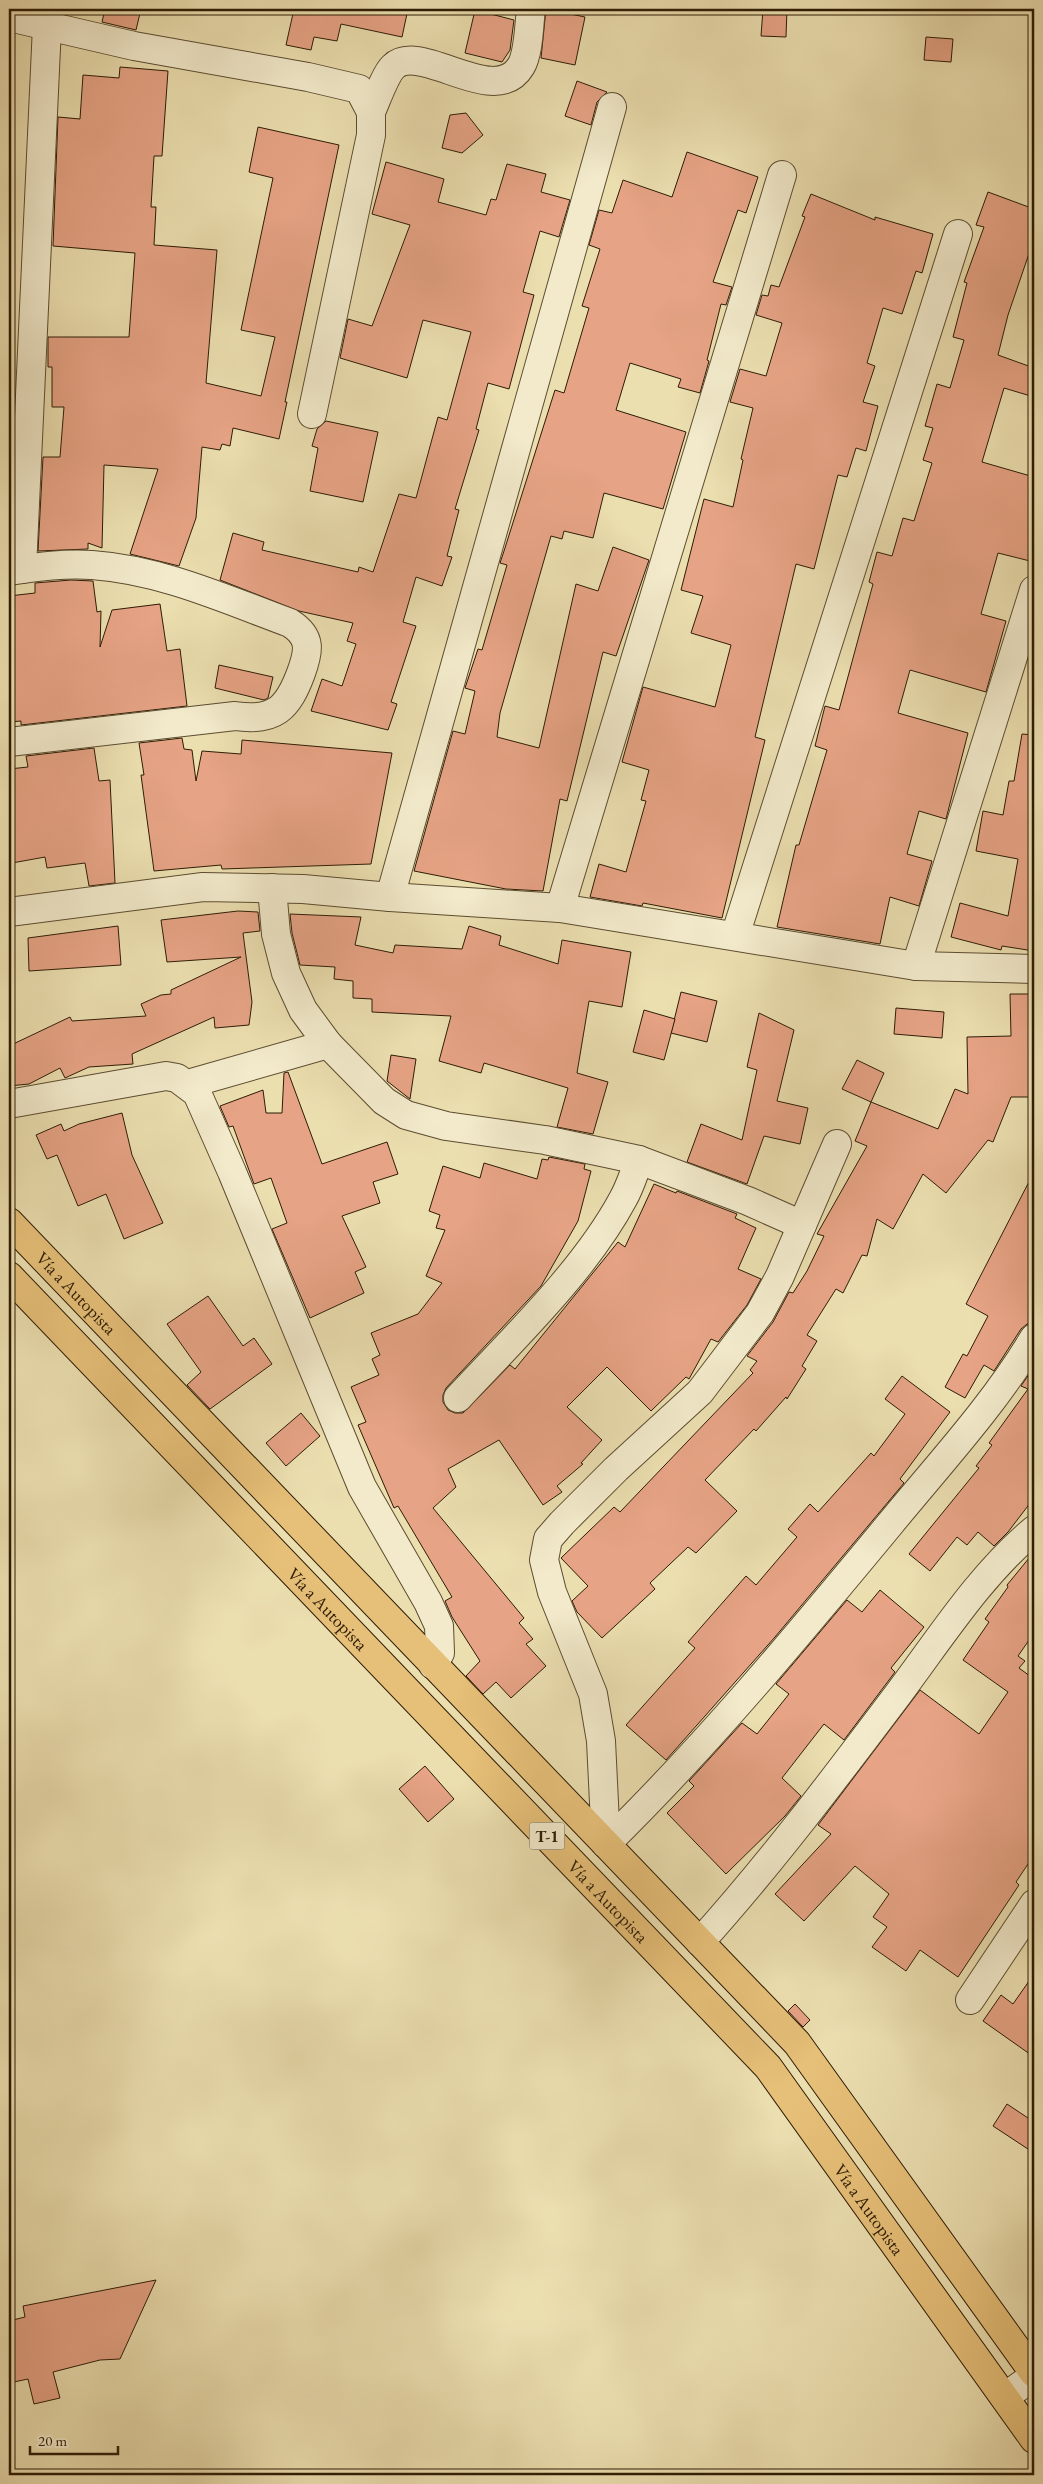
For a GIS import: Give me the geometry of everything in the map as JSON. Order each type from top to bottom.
[{"type":"highway","name":"Vía a Autopista","points":[[9,1222],[797,2043],[1034,2375]]},
{"type":"highway","name":"Vía a Autopista","points":[[9,1276],[768,2067],[1006,2396],[1034,2439]]},
{"type":"street","points":[[312,414],[371,135],[371,112],[392,67],[403,61],[417,60],[494,82],[511,78],[522,65],[532,9]]},
{"type":"street","points":[[9,17],[134,46],[347,84],[359,89],[371,112]]},
{"type":"street","points":[[9,742],[235,716],[249,718],[263,716],[280,708],[292,697],[308,653],[302,634],[290,623],[188,584],[125,569],[92,565],[59,565],[16,570],[47,26]]},
{"type":"street","points":[[390,897],[612,107]]},
{"type":"street","points":[[560,908],[782,175]]},
{"type":"street","points":[[735,936],[958,234]]},
{"type":"street","points":[[916,966],[1034,590]]},
{"type":"street","points":[[9,912],[203,887],[303,889],[390,897],[560,908],[916,966],[1034,969]]},
{"type":"street","points":[[272,888],[276,934],[286,973],[303,1010],[328,1044],[384,1101],[406,1114],[446,1126],[545,1140],[639,1160],[748,1201],[802,1225]]},
{"type":"street","points":[[188,1084],[328,1044]]},
{"type":"street","points":[[9,1104],[166,1076],[177,1078],[188,1084],[197,1093],[232,1172],[362,1487],[428,1602],[439,1626],[440,1654],[433,1665]]},
{"type":"street","points":[[606,1844],[601,1741],[593,1694],[552,1592],[544,1560],[548,1540],[562,1522],[609,1476],[700,1392],[760,1313],[802,1225],[836,1144]]},
{"type":"street","points":[[458,1398],[548,1302],[593,1245],[623,1199],[639,1160]]},
{"type":"street","points":[[606,1844],[700,1747],[798,1634],[997,1393],[1034,1338]]},
{"type":"street","points":[[700,1942],[746,1892],[824,1793],[980,1584],[1010,1550],[1034,1530]]},
{"type":"street","points":[[970,2000],[1034,1904]]},
{"type":"street","points":[[1006,2396],[1034,2375]]},
{"type":"building","points":[[105,9],[141,9],[136,30],[102,22]]},
{"type":"building","points":[[294,9],[408,9],[402,37],[341,24],[337,41],[314,37],[311,50],[286,45]]},
{"type":"building","points":[[546,9],[585,17],[575,65],[541,58]]},
{"type":"building","points":[[763,9],[787,9],[786,37],[761,36]]},
{"type":"building","points":[[475,10],[514,20],[510,50],[502,62],[465,53]]},
{"type":"building","points":[[926,37],[953,39],[951,62],[924,60]]},
{"type":"building","points":[[120,67],[168,71],[162,156],[154,156],[151,207],[156,207],[154,245],[217,250],[206,383],[261,396],[275,337],[241,330],[273,178],[249,172],[258,127],[339,145],[285,402],[287,402],[279,439],[233,428],[230,446],[222,444],[220,450],[202,447],[196,518],[179,566],[130,554],[158,469],[104,465],[102,548],[88,543],[88,549],[38,551],[43,457],[60,457],[64,407],[52,407],[52,367],[48,367],[48,337],[129,337],[135,253],[53,246],[58,117],[80,119],[83,75],[119,78]]},
{"type":"building","points":[[577,81],[607,92],[597,102],[591,125],[565,116]]},
{"type":"building","points":[[466,113],[483,135],[462,153],[442,148],[450,115]]},
{"type":"building","points":[[687,152],[758,177],[746,213],[738,210],[713,282],[732,287],[726,305],[721,304],[700,393],[678,387],[681,379],[630,363],[616,410],[686,432],[663,509],[604,493],[593,538],[564,531],[562,539],[551,536],[500,713],[497,737],[539,748],[576,584],[598,591],[613,547],[649,560],[616,656],[603,652],[567,801],[560,799],[543,891],[506,889],[414,871],[453,731],[465,734],[475,691],[465,688],[478,649],[482,650],[507,565],[500,563],[555,390],[564,393],[589,308],[582,306],[600,249],[589,245],[599,210],[612,213],[623,180],[672,197]]},
{"type":"building","points":[[386,162],[444,179],[438,202],[486,215],[491,199],[496,200],[507,164],[546,174],[541,192],[570,200],[559,237],[540,231],[523,292],[534,295],[509,389],[488,383],[476,429],[479,430],[455,509],[459,510],[447,556],[452,557],[442,586],[416,577],[403,622],[416,626],[391,702],[397,704],[388,730],[311,711],[322,679],[342,686],[356,644],[347,641],[353,623],[299,611],[220,580],[233,533],[264,542],[262,550],[358,572],[359,567],[373,572],[399,494],[416,498],[438,417],[447,420],[471,332],[423,320],[407,378],[340,358],[348,319],[372,326],[410,225],[372,214]]},
{"type":"building","points":[[988,192],[1034,209],[1034,239],[1008,315],[998,355],[1034,368],[1034,397],[1004,388],[982,462],[1034,477],[1034,562],[998,553],[981,614],[1006,621],[986,692],[910,670],[898,713],[968,733],[946,819],[919,811],[907,854],[932,861],[919,906],[890,897],[880,944],[777,927],[796,845],[799,845],[827,750],[815,746],[825,706],[839,710],[873,584],[869,582],[877,552],[892,556],[903,518],[914,521],[932,463],[923,460],[933,428],[925,426],[937,384],[950,388],[964,340],[953,337],[967,283],[964,282],[984,227],[976,225]]},
{"type":"building","points":[[811,194],[875,220],[875,217],[933,234],[922,273],[916,271],[902,314],[883,308],[867,363],[875,366],[863,402],[878,406],[866,451],[856,448],[847,477],[838,475],[814,569],[796,564],[755,737],[765,740],[722,918],[643,903],[642,906],[590,897],[599,864],[626,872],[646,801],[641,800],[649,770],[622,762],[643,687],[715,707],[731,645],[691,633],[703,596],[681,590],[704,499],[733,507],[743,460],[741,459],[753,408],[730,402],[740,369],[766,376],[782,323],[756,315],[762,295],[768,296],[771,285],[779,287],[805,217],[802,216]]},
{"type":"building","points":[[326,421],[378,432],[363,502],[310,491],[318,448],[312,446],[317,429]]},
{"type":"building","points":[[71,580],[93,581],[97,612],[101,611],[100,647],[112,610],[160,604],[167,651],[180,649],[187,706],[21,725],[21,721],[9,722],[9,596],[35,593],[35,583]]},
{"type":"building","points":[[219,665],[273,677],[268,698],[264,700],[215,688]]},
{"type":"building","points":[[1022,734],[1034,735],[1034,951],[1002,946],[1001,950],[951,937],[960,903],[1008,916],[1018,859],[976,851],[983,811],[1003,815],[1009,781],[1014,781]]},
{"type":"building","points":[[182,738],[184,749],[192,750],[196,781],[202,751],[241,754],[242,740],[392,753],[371,864],[222,869],[221,865],[154,871],[141,775],[144,775],[139,743]]},
{"type":"building","points":[[94,748],[99,781],[110,780],[115,883],[89,886],[85,863],[47,868],[45,857],[12,863],[9,846],[9,769],[28,767],[26,756]]},
{"type":"building","points":[[238,911],[258,912],[260,931],[243,933],[252,1002],[249,1025],[215,1028],[214,1017],[132,1054],[133,1064],[89,1067],[65,1078],[60,1068],[29,1084],[9,1086],[9,1046],[70,1017],[72,1021],[146,1016],[141,1004],[161,995],[171,994],[171,990],[241,957],[167,962],[161,920]]},
{"type":"building","points":[[290,914],[361,917],[355,945],[393,953],[395,945],[462,949],[469,926],[501,936],[499,945],[558,964],[562,940],[631,952],[622,1007],[589,1001],[577,1073],[608,1082],[593,1134],[557,1127],[568,1088],[484,1063],[481,1073],[439,1061],[451,1016],[372,1012],[372,999],[353,998],[353,981],[334,979],[335,967],[300,965],[292,933]]},
{"type":"building","points":[[118,926],[121,965],[29,971],[28,938]]},
{"type":"building","points":[[681,992],[717,1001],[707,1042],[671,1033]]},
{"type":"building","points":[[1010,994],[1034,994],[1034,1097],[1011,1097],[993,1142],[988,1140],[946,1193],[923,1174],[893,1229],[877,1219],[867,1256],[862,1255],[843,1293],[836,1289],[807,1335],[817,1341],[802,1366],[806,1369],[787,1399],[786,1397],[756,1431],[754,1429],[705,1480],[737,1511],[696,1553],[688,1547],[650,1583],[655,1589],[602,1638],[577,1612],[572,1601],[588,1586],[561,1558],[614,1507],[620,1512],[753,1373],[750,1370],[757,1361],[747,1356],[773,1322],[789,1292],[793,1293],[807,1271],[824,1236],[817,1234],[867,1146],[855,1141],[871,1102],[938,1129],[955,1089],[968,1094],[967,1037],[1011,1036]]},
{"type":"building","points":[[896,1008],[944,1012],[942,1038],[894,1034]]},
{"type":"building","points":[[644,1010],[675,1019],[664,1060],[633,1052]]},
{"type":"building","points":[[759,1013],[794,1030],[777,1101],[808,1108],[800,1144],[764,1136],[747,1184],[687,1162],[701,1124],[742,1140],[757,1070],[747,1067]]},
{"type":"building","points":[[391,1055],[416,1059],[410,1099],[387,1081]]},
{"type":"building","points":[[857,1060],[884,1073],[871,1102],[842,1089]]},
{"type":"building","points":[[288,1072],[322,1164],[387,1142],[398,1174],[373,1182],[380,1203],[342,1216],[366,1267],[355,1272],[364,1293],[310,1318],[272,1229],[287,1223],[271,1178],[254,1184],[233,1126],[229,1127],[220,1106],[263,1090],[266,1113],[282,1113],[284,1073]]},
{"type":"building","points":[[122,1113],[132,1155],[163,1223],[124,1239],[106,1194],[78,1206],[57,1155],[47,1159],[36,1135],[61,1124],[64,1131],[79,1124]]},
{"type":"building","points":[[549,1157],[585,1164],[584,1169],[591,1171],[578,1221],[541,1286],[446,1388],[443,1402],[448,1410],[455,1413],[463,1413],[510,1365],[515,1369],[618,1242],[625,1247],[654,1184],[737,1214],[735,1218],[756,1228],[738,1269],[761,1279],[747,1305],[718,1342],[711,1339],[689,1379],[686,1377],[651,1411],[607,1367],[567,1407],[602,1440],[581,1463],[583,1464],[557,1486],[562,1492],[543,1505],[499,1440],[448,1469],[456,1487],[433,1508],[524,1618],[519,1623],[533,1639],[526,1644],[546,1666],[511,1698],[496,1682],[483,1694],[466,1676],[480,1661],[452,1617],[445,1601],[452,1597],[398,1506],[394,1508],[358,1425],[366,1422],[351,1387],[379,1375],[372,1359],[380,1355],[371,1333],[418,1314],[442,1283],[426,1276],[445,1230],[436,1228],[440,1215],[429,1211],[443,1166],[480,1178],[484,1163],[537,1179],[542,1159],[548,1160]]},
{"type":"building","points":[[1034,1172],[1034,1322],[1027,1324],[1021,1329],[994,1371],[984,1365],[965,1398],[945,1387],[963,1354],[967,1356],[988,1316],[966,1304]]},
{"type":"building","points":[[208,1296],[243,1346],[254,1338],[272,1364],[210,1409],[187,1385],[201,1372],[167,1324]]},
{"type":"building","points":[[1034,1367],[1034,1498],[1008,1532],[994,1546],[978,1532],[967,1545],[957,1537],[930,1571],[909,1554],[979,1468],[976,1466],[992,1445],[989,1443],[1028,1389],[1021,1386]]},
{"type":"building","points":[[902,1376],[950,1412],[900,1479],[904,1483],[775,1637],[666,1760],[626,1725],[695,1648],[688,1642],[746,1576],[756,1585],[797,1537],[788,1529],[810,1504],[818,1512],[871,1453],[874,1456],[905,1414],[885,1399]]},
{"type":"building","points":[[301,1413],[320,1436],[286,1466],[266,1443]]},
{"type":"building","points":[[1034,1552],[1034,1633],[1018,1656],[1025,1661],[1019,1668],[1034,1679],[1034,1855],[1016,1882],[1019,1885],[958,1977],[920,1950],[906,1971],[872,1947],[887,1927],[873,1917],[889,1894],[855,1866],[804,1921],[775,1894],[831,1834],[818,1825],[920,1690],[979,1734],[1008,1692],[963,1660],[989,1622],[985,1619],[1008,1587],[1007,1585]]},
{"type":"building","points":[[880,1590],[924,1627],[891,1668],[895,1672],[844,1740],[824,1724],[782,1778],[801,1796],[785,1816],[726,1874],[667,1813],[694,1786],[689,1781],[742,1723],[757,1734],[789,1694],[776,1684],[847,1600],[862,1612]]},
{"type":"building","points":[[425,1766],[454,1799],[428,1822],[399,1789]]},
{"type":"building","points":[[1034,1974],[1034,2057],[983,2021],[1001,1995],[1013,2004]]},
{"type":"building","points":[[795,2004],[810,2020],[803,2027],[788,2011]]},
{"type":"building","points":[[1007,2104],[1034,2122],[1034,2153],[993,2126]]},
{"type":"building","points":[[156,2280],[120,2359],[100,2360],[53,2372],[60,2398],[34,2404],[28,2379],[9,2383],[9,2321],[25,2317],[23,2306]]}]
